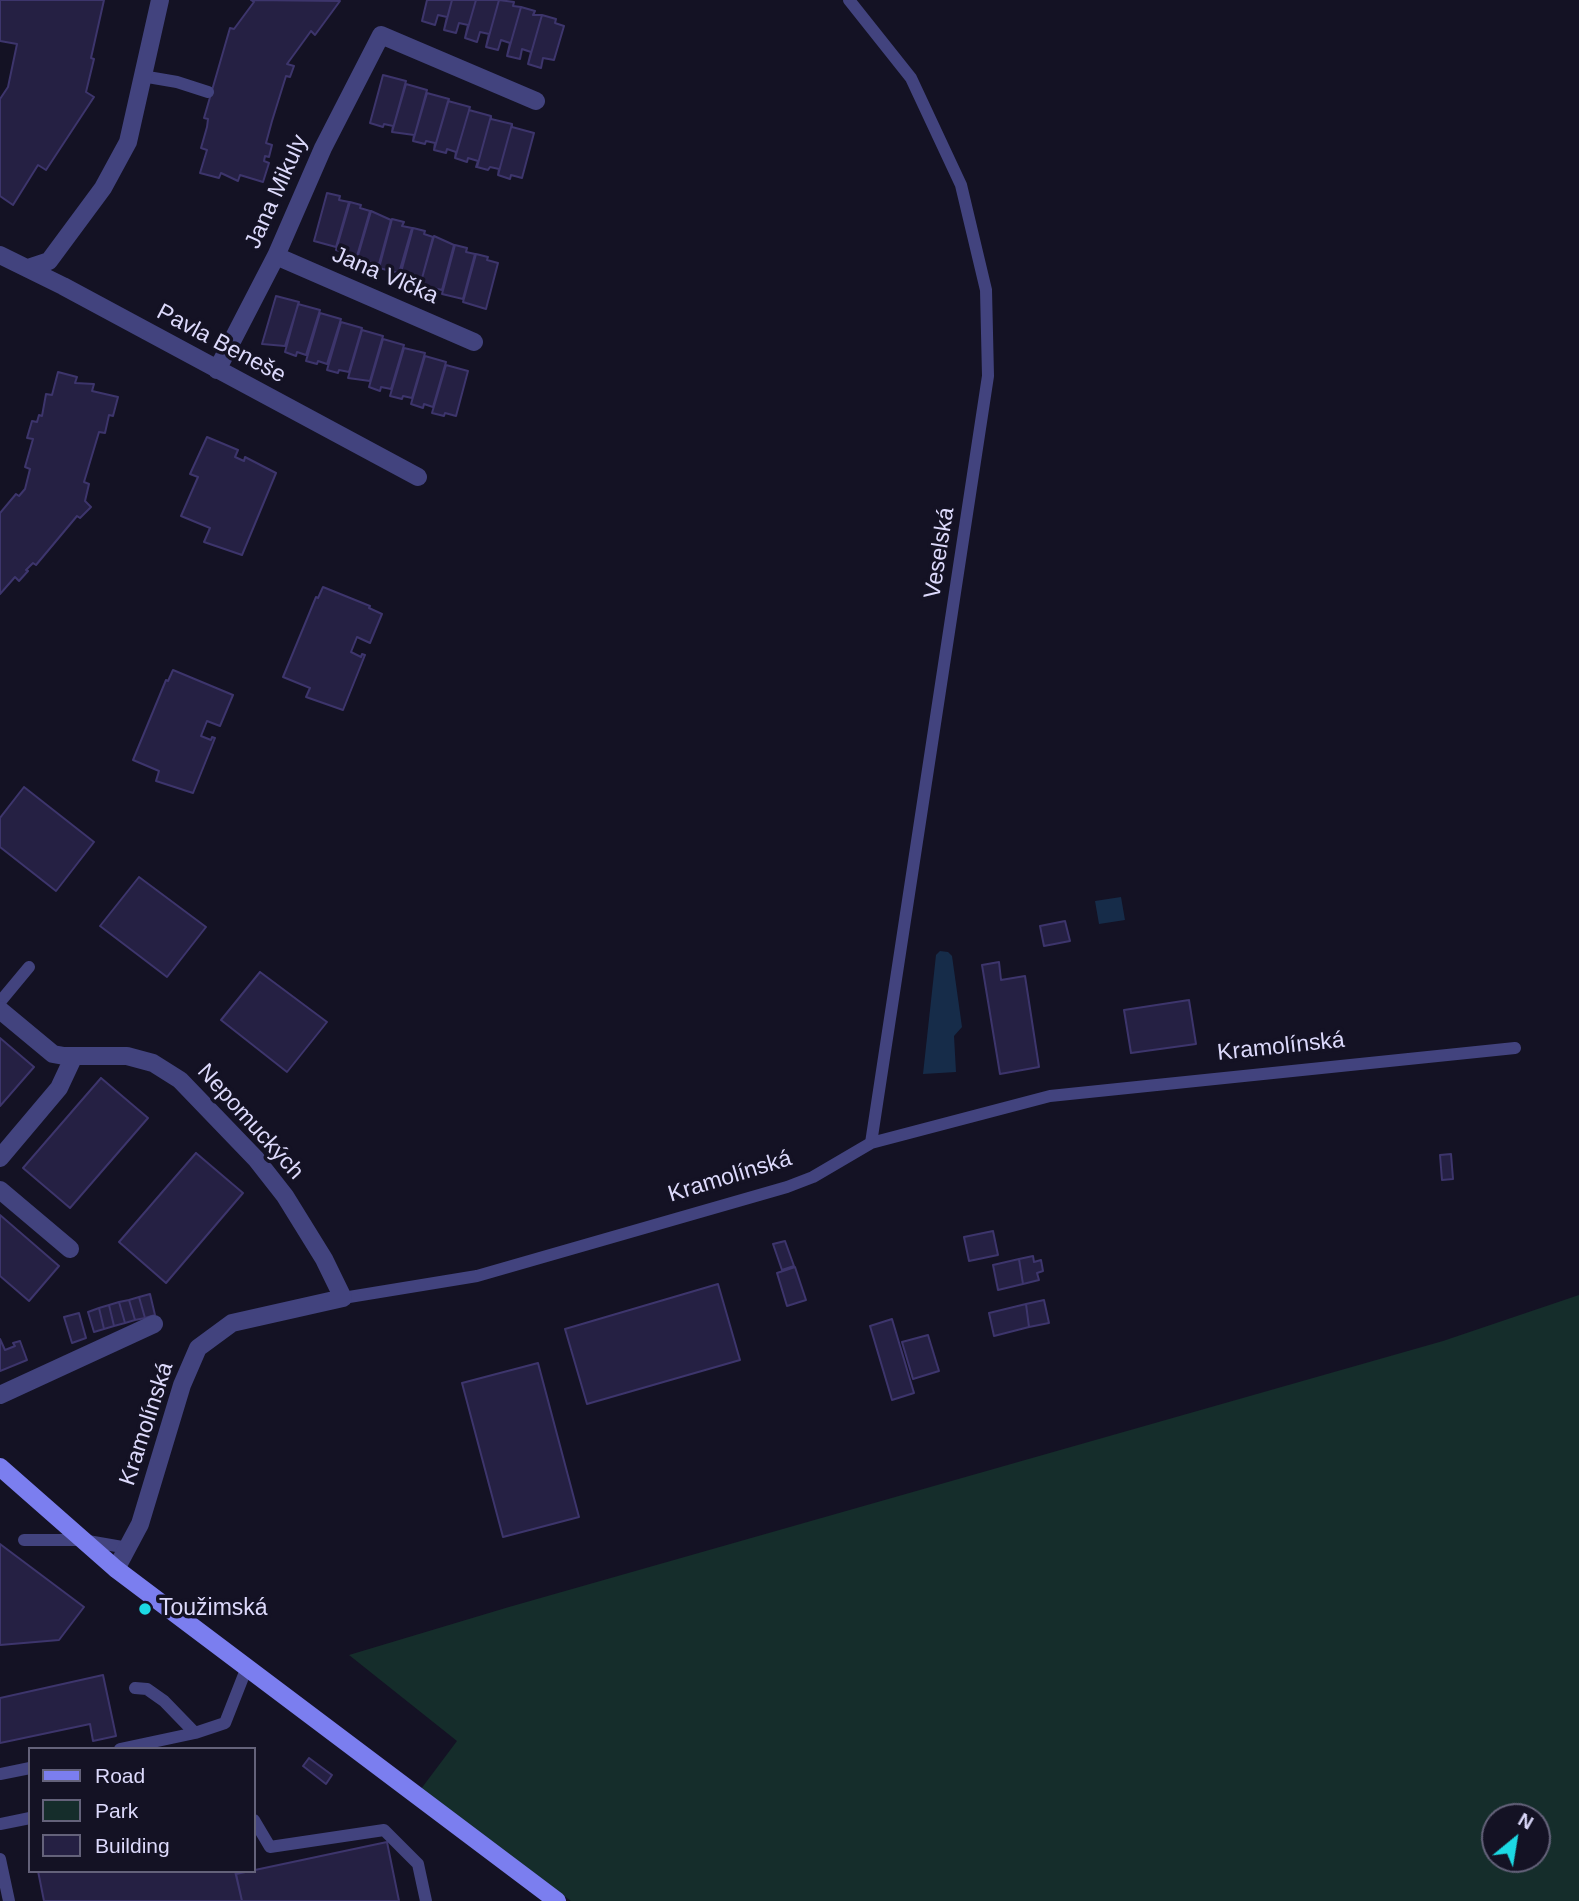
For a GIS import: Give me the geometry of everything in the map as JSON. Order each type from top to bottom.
[{"type":"street","points":[[28,268],[49,261],[103,188],[128,142],[160,0]]},
{"type":"street","name":"Jana Mikuly","points":[[217,370],[276,256],[323,148],[381,35],[536,101]]},
{"type":"street","name":"Pavla Beneše","points":[[0,255],[418,477]]},
{"type":"street","name":"Jana Vlčka","points":[[276,256],[474,341]]},
{"type":"street","name":"Nepomuckých","points":[[0,1010],[54,1054],[127,1056],[166,1070],[180,1080],[256,1159],[285,1196],[317,1247],[343,1298]]},
{"type":"street","points":[[0,1158],[59,1088],[74,1056]]},
{"type":"street","points":[[0,1190],[70,1249]]},
{"type":"street","name":"Kramolínská","points":[[116,1569],[140,1524],[182,1385],[198,1348],[232,1323],[343,1298]]},
{"type":"street","name":"Kramolínská","points":[[0,1395],[154,1324]]},
{"type":"street","points":[[0,1467],[116,1569],[557,1901]]},
{"type":"lane","name":"Veselská","points":[[849,0],[911,78],[961,186],[986,290],[988,376],[871,1143]]},
{"type":"lane","points":[[142,76],[177,82],[208,92]]},
{"type":"lane","points":[[0,1002],[29,967]]},
{"type":"lane","name":"Kramolínská","points":[[343,1298],[477,1276],[787,1187],[813,1177],[871,1143],[1050,1096],[1515,1048]]},
{"type":"lane","points":[[24,1540],[82,1540],[128,1548]]},
{"type":"lane","points":[[129,1747],[195,1733],[225,1723],[247,1667]]},
{"type":"lane","points":[[135,1688],[147,1689],[164,1701],[195,1733]]},
{"type":"lane","points":[[0,1774],[28,1768]]},
{"type":"lane","points":[[0,1824],[28,1818]]},
{"type":"lane","points":[[256,1823],[270,1847],[384,1830],[418,1864],[426,1901]]},
{"type":"lane","points":[[0,1859],[9,1901]]},
{"type":"green space","points":[[1579,1295],[1579,1901],[571,1901],[421,1789],[457,1741],[349,1655],[1443,1341]]},
{"type":"water","points":[[1121,897],[1125,920],[1099,924],[1095,901]]},
{"type":"water","points":[[940,951],[948,952],[952,956],[962,1027],[954,1036],[956,1072],[923,1074],[936,955]]},
{"type":"building","points":[[0,0],[104,0],[86,92],[94,97],[46,170],[38,165],[13,205],[0,196],[0,99],[8,87],[17,44],[0,41]]},
{"type":"building","points":[[251,0],[340,1],[315,35],[311,31],[287,64],[294,66],[290,77],[286,76],[266,143],[272,145],[269,157],[265,156],[264,161],[269,163],[263,182],[240,175],[238,181],[221,173],[219,178],[200,173],[207,150],[201,148],[208,119],[204,118],[230,28],[234,29],[254,2]]},
{"type":"building","points":[[427,0],[452,0],[444,30],[447,17],[438,15],[435,25],[422,21]]},
{"type":"building","points":[[452,0],[476,0],[465,38],[468,25],[459,23],[456,33],[444,30]]},
{"type":"building","points":[[476,0],[499,0],[486,47],[489,34],[480,32],[477,42],[465,38]]},
{"type":"building","points":[[499,0],[514,2],[513,6],[521,7],[507,56],[510,43],[501,40],[498,50],[486,47]]},
{"type":"building","points":[[521,7],[535,11],[533,15],[542,15],[528,64],[531,52],[522,49],[520,59],[507,56]]},
{"type":"building","points":[[542,15],[556,19],[555,23],[564,26],[554,60],[543,58],[541,68],[528,64]]},
{"type":"building","points":[[383,75],[406,81],[392,132],[393,126],[384,124],[383,127],[370,123]]},
{"type":"building","points":[[406,84],[427,90],[413,141],[414,135],[392,132]]},
{"type":"building","points":[[427,93],[449,99],[434,150],[435,143],[413,141]]},
{"type":"building","points":[[448,101],[470,107],[455,158],[456,152],[447,149],[446,153],[434,150]]},
{"type":"building","points":[[469,110],[491,116],[477,167],[478,161],[468,158],[467,162],[455,158]]},
{"type":"building","points":[[491,116],[491,119],[512,124],[498,175],[499,169],[477,167]]},
{"type":"building","points":[[512,124],[512,127],[534,133],[522,178],[511,175],[510,179],[498,175]]},
{"type":"building","points":[[327,193],[340,196],[339,200],[349,202],[336,247],[314,241]]},
{"type":"building","points":[[350,202],[370,211],[357,256],[336,250]]},
{"type":"building","points":[[371,211],[391,220],[379,264],[357,259]]},
{"type":"building","points":[[392,219],[404,222],[402,226],[412,228],[399,273],[379,268]]},
{"type":"building","points":[[413,228],[425,231],[424,234],[433,237],[421,282],[400,276]]},
{"type":"building","points":[[434,236],[454,245],[442,290],[420,285]]},
{"type":"building","points":[[455,245],[467,248],[466,252],[475,254],[463,299],[442,294]]},
{"type":"building","points":[[476,254],[498,263],[486,309],[463,302]]},
{"type":"building","points":[[276,296],[299,302],[285,346],[262,344]]},
{"type":"building","points":[[298,304],[320,310],[306,355],[297,352],[296,356],[285,352]]},
{"type":"building","points":[[320,313],[341,319],[327,364],[306,361]]},
{"type":"building","points":[[341,322],[362,328],[349,372],[339,370],[338,373],[327,370]]},
{"type":"building","points":[[362,330],[383,336],[370,381],[348,378]]},
{"type":"building","points":[[383,339],[404,345],[391,389],[381,387],[380,391],[369,387]]},
{"type":"building","points":[[404,348],[425,353],[412,398],[403,396],[402,399],[390,396]]},
{"type":"building","points":[[425,356],[446,362],[433,407],[424,404],[423,408],[411,404]]},
{"type":"building","points":[[446,365],[468,371],[456,416],[432,413]]},
{"type":"building","points":[[58,372],[77,377],[75,383],[94,384],[92,391],[118,397],[113,416],[109,415],[105,433],[99,432],[84,482],[89,484],[85,501],[91,507],[80,518],[77,516],[36,565],[33,563],[19,581],[15,577],[0,594],[0,513],[16,494],[19,496],[25,489],[30,469],[25,467],[33,439],[27,438],[32,421],[37,422],[39,415],[42,416],[46,394],[52,395]]},
{"type":"building","points":[[207,437],[238,450],[235,457],[244,461],[245,457],[276,473],[242,555],[204,542],[210,528],[181,516],[198,477],[190,474]]},
{"type":"building","points":[[323,587],[370,606],[369,608],[382,614],[370,643],[357,637],[351,652],[361,657],[362,654],[365,655],[343,710],[306,697],[310,688],[283,677],[316,597],[318,598]]},
{"type":"building","points":[[173,670],[233,695],[220,726],[207,721],[201,736],[211,740],[212,737],[215,738],[193,793],[156,781],[159,771],[133,760],[166,680],[168,681]]},
{"type":"building","points":[[24,787],[94,842],[56,891],[0,847],[0,818]]},
{"type":"building","points":[[139,877],[206,927],[167,977],[100,926]]},
{"type":"building","points":[[1065,921],[1070,941],[1044,946],[1040,926]]},
{"type":"building","points":[[999,962],[1001,980],[1025,976],[1039,1067],[1000,1074],[982,965]]},
{"type":"building","points":[[260,972],[327,1022],[287,1072],[221,1020]]},
{"type":"building","points":[[1189,1000],[1196,1044],[1131,1053],[1124,1010]]},
{"type":"building","points":[[0,1038],[34,1067],[0,1106]]},
{"type":"building","points":[[101,1078],[148,1118],[70,1208],[23,1168]]},
{"type":"building","points":[[196,1153],[243,1193],[166,1283],[119,1242]]},
{"type":"building","points":[[1451,1154],[1453,1179],[1442,1180],[1440,1155]]},
{"type":"building","points":[[0,1215],[59,1266],[29,1301],[0,1276]]},
{"type":"building","points":[[993,1231],[998,1255],[969,1261],[964,1237]]},
{"type":"building","points":[[785,1241],[794,1266],[782,1270],[773,1244]]},
{"type":"building","points":[[1033,1256],[1034,1262],[1041,1260],[1043,1271],[1037,1273],[1039,1280],[1023,1284],[1019,1259]]},
{"type":"building","points":[[1019,1259],[1023,1284],[998,1290],[993,1265]]},
{"type":"building","points":[[795,1267],[806,1300],[787,1306],[777,1273]]},
{"type":"building","points":[[718,1284],[740,1360],[587,1404],[565,1329]]},
{"type":"building","points":[[150,1294],[155,1315],[145,1318],[139,1297]]},
{"type":"building","points":[[139,1297],[145,1318],[135,1320],[129,1300]]},
{"type":"building","points":[[129,1300],[135,1320],[125,1323],[119,1302]]},
{"type":"building","points":[[1044,1300],[1049,1323],[1029,1327],[1026,1304]]},
{"type":"building","points":[[119,1302],[125,1323],[114,1326],[109,1305]]},
{"type":"building","points":[[1026,1304],[1029,1327],[994,1336],[989,1313]]},
{"type":"building","points":[[109,1305],[114,1326],[104,1329],[99,1308]]},
{"type":"building","points":[[99,1308],[104,1329],[94,1332],[88,1312]]},
{"type":"building","points":[[79,1313],[86,1338],[72,1343],[64,1317]]},
{"type":"building","points":[[892,1319],[914,1393],[892,1400],[870,1326]]},
{"type":"building","points":[[928,1335],[939,1371],[913,1379],[902,1342]]},
{"type":"building","points":[[0,1339],[5,1350],[20,1341],[27,1360],[0,1371]]},
{"type":"building","points":[[538,1363],[579,1517],[503,1537],[462,1383]]},
{"type":"building","points":[[0,1544],[84,1607],[59,1640],[0,1645]]},
{"type":"building","points":[[103,1675],[116,1736],[93,1741],[90,1724],[0,1743],[0,1698]]},
{"type":"building","points":[[309,1758],[332,1775],[326,1784],[303,1766]]},
{"type":"building","points":[[387,1842],[399,1901],[242,1901],[236,1874],[256,1873],[256,1870]]},
{"type":"building","points":[[38,1873],[235,1873],[242,1901],[44,1901]]},
{"type":"place","name":"Toužimská","points":[[145,1609]]}]
